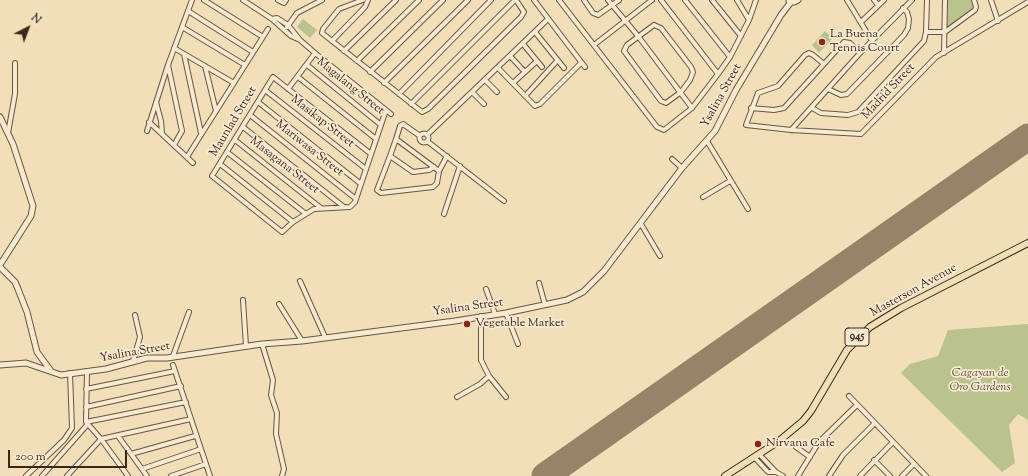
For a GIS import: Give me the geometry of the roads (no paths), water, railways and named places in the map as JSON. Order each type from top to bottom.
[{"type":"main road","name":"Masterson Avenue","points":[[725,476],[757,456],[803,421],[811,411],[847,350],[865,331],[901,308],[1028,243]]},
{"type":"street","points":[[147,131],[168,65],[192,0]]},
{"type":"street","points":[[204,0],[263,37]]},
{"type":"street","points":[[243,0],[272,19],[291,36],[300,40]]},
{"type":"street","points":[[278,0],[284,3],[286,0]]},
{"type":"street","points":[[285,30],[297,13],[322,0]]},
{"type":"street","points":[[363,0],[340,9],[323,28],[322,33],[420,111],[425,112],[521,17],[524,12],[516,0],[412,104]]},
{"type":"street","points":[[332,41],[365,7],[368,0]]},
{"type":"street","points":[[344,51],[396,0]]},
{"type":"street","points":[[357,61],[419,0]]},
{"type":"street","points":[[370,72],[443,0]]},
{"type":"street","points":[[384,83],[468,0]]},
{"type":"street","points":[[399,94],[491,0]]},
{"type":"street","points":[[534,0],[585,67]]},
{"type":"street","points":[[559,0],[660,130],[669,127],[692,108],[718,74],[730,57],[741,36],[749,20],[756,0]]},
{"type":"street","points":[[584,0],[596,15],[602,13],[619,0]]},
{"type":"street","points":[[608,0],[638,36],[692,108]]},
{"type":"street","points":[[594,45],[652,0]]},
{"type":"street","points":[[661,0],[718,74]]},
{"type":"street","points":[[685,0],[730,57]]},
{"type":"street","points":[[712,0],[741,36]]},
{"type":"street","points":[[736,0],[749,20]]},
{"type":"street","points":[[790,1],[794,2],[798,0]]},
{"type":"street","points":[[847,0],[872,41]]},
{"type":"street","points":[[874,0],[878,5]]},
{"type":"street","points":[[861,22],[884,0]]},
{"type":"street","points":[[791,130],[860,53],[912,0]]},
{"type":"street","points":[[812,108],[821,113],[848,115],[858,112],[923,43],[926,32],[927,0]]},
{"type":"street","points":[[944,52],[945,0]]},
{"type":"street","points":[[926,32],[945,32],[975,10],[976,6],[974,0]]},
{"type":"street","name":"Ysalina Street","points":[[0,365],[26,363],[61,375],[88,372],[133,362],[173,356],[262,344],[302,341],[506,313],[567,300],[584,292],[604,271],[682,168],[718,127],[736,90],[790,1]]},
{"type":"street","points":[[993,1],[998,21]]},
{"type":"street","name":"Madrid Street","points":[[751,108],[746,125],[791,130],[861,134],[928,65],[944,52],[1028,2]]},
{"type":"street","points":[[828,89],[841,95],[847,94],[904,35],[908,28],[909,19],[907,12],[903,8]]},
{"type":"street","points":[[188,11],[253,52]]},
{"type":"street","points":[[272,19],[277,18],[288,25],[300,40],[315,53],[391,114]]},
{"type":"street","points":[[427,141],[427,136],[548,19]]},
{"type":"street","points":[[657,25],[691,67],[692,76],[681,92],[668,103],[663,103],[625,54],[624,51],[627,46],[650,26],[657,25]]},
{"type":"street","points":[[182,27],[245,65]]},
{"type":"street","points":[[187,157],[268,29]]},
{"type":"street","points":[[536,32],[557,61],[564,68]]},
{"type":"street","points":[[824,64],[813,55],[807,54],[778,86],[758,93],[751,108],[774,110],[784,108],[824,64],[844,42],[850,43],[860,53]]},
{"type":"street","points":[[523,44],[542,67]]},
{"type":"street","points":[[174,48],[234,83]]},
{"type":"street","points":[[315,53],[288,89],[371,154]]},
{"type":"street","points":[[184,54],[201,134]]},
{"type":"street","points":[[510,56],[524,71]]},
{"type":"street","points":[[513,84],[524,71],[537,61]]},
{"type":"street","points":[[525,96],[557,61]]},
{"type":"street","points":[[8,133],[15,94],[15,63]]},
{"type":"street","points":[[498,68],[533,104],[540,104],[581,63]]},
{"type":"street","points":[[168,65],[182,131],[174,145]]},
{"type":"street","name":"Magalang Street","points":[[306,65],[381,125]]},
{"type":"street","points":[[205,66],[216,111]]},
{"type":"street","name":"Maunlad Street","points":[[288,89],[273,77],[212,176],[282,232],[293,222]]},
{"type":"street","points":[[298,77],[376,139]]},
{"type":"street","points":[[485,80],[497,92]]},
{"type":"street","name":"Masikap Street","points":[[265,90],[366,169]]},
{"type":"street","points":[[472,92],[484,104]]},
{"type":"street","points":[[156,102],[161,121],[162,134]]},
{"type":"street","name":"Mariwasa Street","points":[[258,102],[361,184]]},
{"type":"street","points":[[220,164],[293,222],[306,214],[321,208],[352,206],[356,199],[386,110]]},
{"type":"street","name":"Mariwasa Street","points":[[250,115],[356,199]]},
{"type":"street","points":[[0,117],[8,133],[32,201],[33,210],[18,239],[0,266],[15,282],[27,312],[37,352],[40,359],[53,373]]},
{"type":"street","points":[[150,122],[193,163]]},
{"type":"street","points":[[447,156],[439,171],[435,186],[381,193],[377,190],[400,126],[403,124],[420,136],[421,141],[427,141],[447,156],[460,166],[504,201]]},
{"type":"street","points":[[242,127],[344,207]]},
{"type":"street","points":[[420,136],[424,134],[427,136]]},
{"type":"street","points":[[396,139],[439,171]]},
{"type":"street","name":"Masagana Street","points":[[235,140],[321,208]]},
{"type":"street","points":[[707,141],[748,209]]},
{"type":"street","points":[[227,152],[306,214]]},
{"type":"street","points":[[390,156],[413,172],[429,170],[434,167]]},
{"type":"street","points":[[672,159],[682,168]]},
{"type":"street","points":[[444,214],[460,166]]},
{"type":"street","points":[[703,197],[730,181]]},
{"type":"street","points":[[641,224],[660,256]]},
{"type":"street","points":[[300,281],[325,338]]},
{"type":"street","points":[[540,283],[545,305]]},
{"type":"street","points":[[486,289],[495,314]]},
{"type":"street","points":[[243,300],[246,346]]},
{"type":"street","points":[[279,304],[302,341]]},
{"type":"street","points":[[173,356],[189,312]]},
{"type":"street","points":[[506,313],[518,344]]},
{"type":"street","points":[[133,362],[140,337],[135,315]]},
{"type":"street","points":[[481,316],[481,360],[489,376],[506,397]]},
{"type":"street","points":[[262,344],[273,380],[271,395],[277,413],[276,429],[284,469],[282,476]]},
{"type":"street","points":[[173,366],[181,386],[195,436],[210,476]]},
{"type":"street","points":[[86,389],[175,371]]},
{"type":"street","points":[[88,372],[86,389],[86,423],[101,439],[128,476]]},
{"type":"street","points":[[26,476],[64,440],[72,428],[70,373]]},
{"type":"street","points":[[457,397],[480,384],[489,376]]},
{"type":"street","points":[[86,407],[181,386]]},
{"type":"street","points":[[849,396],[926,476]]},
{"type":"street","points":[[42,476],[86,423],[186,402]]},
{"type":"street","points":[[798,476],[823,438],[857,405]]},
{"type":"street","points":[[67,476],[101,439],[191,419]]},
{"type":"street","points":[[829,476],[844,455],[875,423]]},
{"type":"street","points":[[118,436],[147,476]]},
{"type":"street","points":[[132,454],[195,436]]},
{"type":"street","points":[[860,476],[893,442]]},
{"type":"street","points":[[796,447],[810,457]]},
{"type":"street","points":[[142,469],[201,449]]},
{"type":"street","points":[[757,456],[783,476]]},
{"type":"street","points":[[757,456],[763,467],[768,472],[776,472]]},
{"type":"street","points":[[874,460],[890,476]]},
{"type":"street","points":[[763,467],[768,463]]},
{"type":"street","points":[[171,476],[206,464]]},
{"type":"street","points":[[902,476],[914,464]]},
{"type":"place","name":"La Buena Tennis Court","points":[[822,42]]},
{"type":"place","name":"Vegetable Market","points":[[467,324]]},
{"type":"place","name":"Nirvana Cafe","points":[[758,444]]},
{"type":"park label","name":"Cagayan de Oro Gardens","points":[[980,381]]}]
